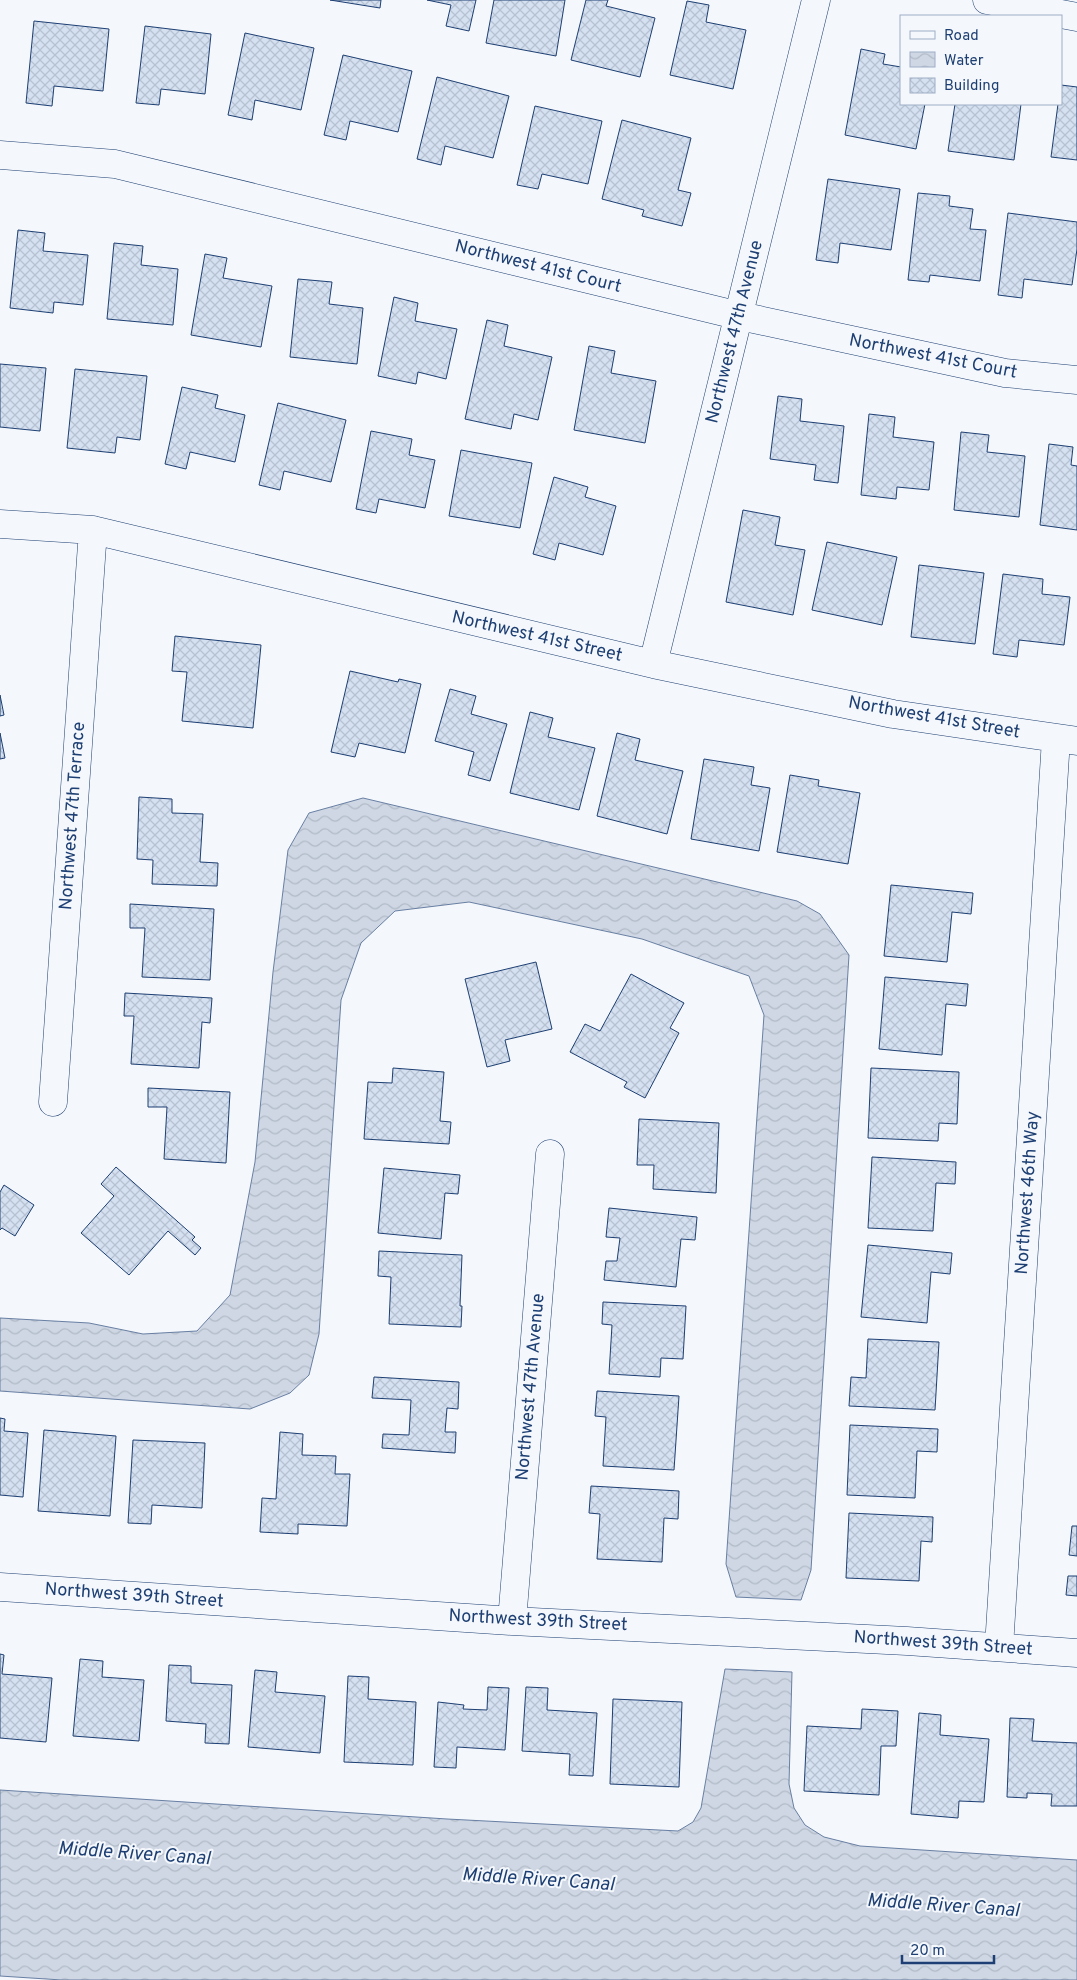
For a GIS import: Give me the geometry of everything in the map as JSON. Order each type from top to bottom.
[{"type":"street","name":"Northwest 47th Avenue","points":[[653,664],[740,316],[816,0]]},
{"type":"street","points":[[987,0],[1077,17]]},
{"type":"street","name":"Northwest 41st Court","points":[[0,155],[115,164],[740,316],[1005,373],[1077,380]]},
{"type":"street","name":"Northwest 41st Street","points":[[0,524],[93,530],[653,664],[893,714],[1066,740]]},
{"type":"street","name":"Northwest 47th Terrace","points":[[53,1102],[93,530]]},
{"type":"street","name":"Northwest 46th Way","points":[[1000,1647],[1066,740]]},
{"type":"street","name":"Northwest 47th Avenue","points":[[512,1621],[550,1154]]},
{"type":"street","name":"Northwest 39th Street","points":[[0,1587],[512,1621],[907,1640],[1077,1653]]},
{"type":"water","points":[[363,798],[797,901],[820,914],[849,955],[811,1570],[801,1600],[736,1597],[726,1564],[764,1015],[749,976],[642,939],[469,902],[395,911],[361,943],[341,1000],[319,1334],[309,1375],[290,1393],[250,1409],[0,1391],[0,1318],[89,1323],[143,1334],[197,1331],[230,1295],[255,1162],[273,972],[288,850],[309,813]]},
{"type":"water","name":"Middle River Canal","points":[[725,1669],[792,1672],[789,1784],[794,1808],[805,1825],[824,1837],[860,1846],[1077,1860],[1077,1980],[62,1980],[0,1976],[0,1790],[447,1819],[678,1831],[693,1822],[701,1808]]},
{"type":"building","points":[[330,0],[381,0],[380,8]]},
{"type":"building","points":[[427,0],[476,0],[469,31],[446,26],[451,5]]},
{"type":"building","points":[[494,0],[565,0],[556,56],[486,43]]},
{"type":"building","points":[[586,0],[608,0],[606,6],[655,18],[640,77],[571,60]]},
{"type":"building","points":[[687,1],[709,5],[706,22],[746,30],[733,89],[670,75]]},
{"type":"building","points":[[34,21],[109,29],[103,91],[54,86],[52,106],[26,103]]},
{"type":"building","points":[[145,26],[211,34],[205,94],[161,89],[159,105],[136,103]]},
{"type":"building","points":[[245,33],[314,48],[301,110],[255,100],[252,120],[228,115]]},
{"type":"building","points":[[861,49],[885,54],[883,64],[900,67],[900,105],[925,105],[916,149],[845,135]]},
{"type":"building","points":[[343,55],[412,71],[398,132],[350,121],[346,140],[324,135]]},
{"type":"building","points":[[437,77],[509,96],[493,158],[445,146],[441,165],[417,159]]},
{"type":"building","points":[[1062,85],[1077,87],[1077,160],[1051,157],[1058,105],[1062,105]]},
{"type":"building","points":[[955,105],[1021,105],[1014,160],[948,151]]},
{"type":"building","points":[[535,106],[602,121],[588,184],[542,174],[538,189],[517,185]]},
{"type":"building","points":[[622,120],[691,138],[678,190],[691,193],[682,226],[642,216],[644,210],[602,199]]},
{"type":"building","points":[[828,179],[900,189],[891,250],[840,243],[838,263],[816,260]]},
{"type":"building","points":[[918,193],[950,196],[949,206],[973,209],[970,229],[986,230],[980,281],[930,275],[929,282],[908,280]]},
{"type":"building","points":[[1008,213],[1077,222],[1077,249],[1072,285],[1024,279],[1022,298],[998,295]]},
{"type":"building","points":[[18,230],[45,233],[43,251],[88,255],[83,305],[54,302],[53,313],[10,308]]},
{"type":"building","points":[[114,243],[143,246],[141,265],[178,269],[173,325],[107,319]]},
{"type":"building","points":[[205,254],[227,258],[223,278],[272,286],[261,347],[191,335]]},
{"type":"building","points":[[298,279],[332,282],[329,304],[363,308],[357,364],[290,357]]},
{"type":"building","points":[[394,297],[418,303],[415,321],[457,329],[446,379],[418,372],[416,384],[378,376]]},
{"type":"building","points":[[487,320],[508,325],[504,346],[552,357],[538,420],[514,414],[511,429],[465,419]]},
{"type":"building","points":[[589,346],[615,351],[611,373],[656,381],[645,443],[574,430]]},
{"type":"building","points":[[0,364],[46,368],[40,431],[0,427]]},
{"type":"building","points":[[75,369],[147,376],[140,440],[117,437],[115,453],[67,448]]},
{"type":"building","points":[[182,387],[218,395],[215,408],[245,415],[235,462],[190,452],[186,469],[165,464]]},
{"type":"building","points":[[778,396],[802,399],[800,421],[844,426],[838,483],[814,480],[816,465],[770,459]]},
{"type":"building","points":[[278,403],[346,420],[331,482],[284,471],[280,490],[259,485]]},
{"type":"building","points":[[869,414],[895,417],[893,437],[934,442],[929,490],[897,487],[896,499],[861,495]]},
{"type":"building","points":[[371,431],[412,439],[409,455],[435,460],[425,508],[379,499],[376,513],[356,509]]},
{"type":"building","points":[[961,432],[989,435],[987,452],[1025,456],[1019,517],[954,510]]},
{"type":"building","points":[[1049,444],[1073,447],[1071,465],[1077,466],[1077,530],[1040,525]]},
{"type":"building","points":[[461,450],[532,463],[520,528],[449,516]]},
{"type":"building","points":[[554,477],[588,487],[585,497],[616,506],[603,555],[559,543],[555,560],[533,554]]},
{"type":"building","points":[[743,510],[780,517],[775,545],[805,550],[793,615],[726,602]]},
{"type":"building","points":[[827,542],[897,557],[882,625],[812,610]]},
{"type":"building","points":[[919,565],[984,573],[975,644],[911,637]]},
{"type":"building","points":[[1003,574],[1043,579],[1042,594],[1070,597],[1064,645],[1019,640],[1017,657],[993,654]]},
{"type":"building","points":[[175,636],[261,645],[253,728],[182,721],[187,672],[172,671]]},
{"type":"building","points":[[350,671],[398,682],[399,679],[421,684],[405,753],[359,743],[355,757],[331,752]]},
{"type":"building","points":[[450,689],[476,696],[471,714],[507,724],[490,781],[468,775],[474,752],[435,741]]},
{"type":"building","points":[[0,695],[4,715],[0,716]]},
{"type":"building","points":[[530,712],[553,718],[548,737],[595,748],[579,810],[510,793]]},
{"type":"building","points":[[0,733],[5,758],[0,759]]},
{"type":"building","points":[[617,733],[640,739],[635,760],[683,771],[667,834],[597,816]]},
{"type":"building","points":[[704,759],[754,767],[751,785],[770,788],[759,851],[691,839]]},
{"type":"building","points":[[790,775],[819,780],[818,786],[860,793],[848,864],[777,852]]},
{"type":"building","points":[[139,797],[172,799],[172,813],[203,814],[200,862],[218,863],[217,886],[152,884],[153,860],[137,859]]},
{"type":"building","points":[[891,885],[973,893],[971,914],[952,912],[947,962],[884,956]]},
{"type":"building","points":[[130,904],[214,909],[210,980],[142,977],[145,928],[130,928]]},
{"type":"building","points":[[536,962],[552,1029],[505,1040],[510,1061],[487,1067],[465,979]]},
{"type":"building","points":[[631,974],[684,1003],[670,1028],[679,1033],[645,1098],[624,1087],[627,1082],[570,1052],[585,1024],[600,1031]]},
{"type":"building","points":[[885,977],[968,984],[966,1006],[946,1004],[942,1055],[879,1049]]},
{"type":"building","points":[[125,993],[212,998],[210,1023],[202,1022],[199,1068],[131,1064],[134,1016],[124,1016]]},
{"type":"building","points":[[393,1068],[444,1072],[440,1121],[451,1122],[449,1144],[364,1139],[368,1082],[392,1083]]},
{"type":"building","points":[[871,1068],[959,1072],[957,1124],[939,1123],[938,1141],[868,1138]]},
{"type":"building","points":[[148,1088],[230,1092],[226,1163],[164,1159],[167,1107],[148,1107]]},
{"type":"building","points":[[639,1119],[719,1123],[716,1193],[653,1189],[654,1165],[637,1165]]},
{"type":"building","points":[[872,1157],[956,1162],[955,1184],[936,1183],[933,1231],[868,1228]]},
{"type":"building","points":[[116,1167],[195,1237],[192,1240],[201,1248],[195,1255],[168,1231],[129,1275],[81,1233],[114,1196],[101,1184]]},
{"type":"building","points":[[384,1168],[460,1175],[458,1194],[445,1193],[441,1239],[378,1233]]},
{"type":"building","points":[[4,1185],[34,1205],[15,1236],[2,1228],[0,1230],[0,1192]]},
{"type":"building","points":[[609,1208],[697,1217],[695,1240],[681,1239],[676,1287],[604,1280],[606,1261],[617,1261],[620,1238],[606,1237]]},
{"type":"building","points":[[868,1245],[952,1253],[950,1274],[931,1272],[927,1323],[861,1317]]},
{"type":"building","points":[[379,1251],[462,1255],[461,1327],[389,1324],[391,1277],[378,1276]]},
{"type":"building","points":[[603,1302],[686,1306],[683,1359],[661,1358],[660,1377],[609,1374],[612,1325],[602,1324]]},
{"type":"building","points":[[868,1339],[939,1342],[935,1410],[849,1406],[851,1377],[866,1378]]},
{"type":"building","points":[[374,1377],[459,1382],[458,1409],[447,1408],[445,1432],[456,1432],[455,1453],[382,1448],[383,1434],[409,1435],[411,1400],[372,1398]]},
{"type":"building","points":[[597,1391],[679,1396],[674,1470],[603,1466],[606,1417],[595,1416]]},
{"type":"building","points":[[0,1418],[5,1419],[4,1431],[28,1433],[23,1497],[0,1495]]},
{"type":"building","points":[[850,1425],[938,1429],[937,1452],[917,1451],[915,1498],[847,1495]]},
{"type":"building","points":[[44,1430],[116,1436],[110,1516],[38,1511]]},
{"type":"building","points":[[280,1432],[303,1434],[302,1455],[336,1456],[335,1474],[350,1474],[347,1526],[298,1524],[298,1534],[260,1532],[262,1498],[276,1499]]},
{"type":"building","points":[[133,1440],[205,1443],[202,1508],[152,1505],[151,1524],[128,1523]]},
{"type":"building","points":[[591,1486],[679,1491],[678,1519],[664,1518],[662,1562],[597,1559],[600,1514],[589,1513]]},
{"type":"building","points":[[849,1513],[933,1517],[932,1542],[921,1541],[919,1581],[846,1578]]},
{"type":"building","points":[[1072,1526],[1077,1526],[1077,1556],[1069,1555]]},
{"type":"building","points":[[1068,1576],[1077,1576],[1077,1596],[1066,1595]]},
{"type":"building","points":[[0,1654],[4,1655],[2,1674],[52,1678],[46,1742],[0,1738]]},
{"type":"building","points":[[80,1659],[103,1661],[102,1677],[144,1680],[139,1741],[73,1736]]},
{"type":"building","points":[[169,1665],[191,1666],[191,1683],[232,1685],[229,1744],[205,1743],[206,1724],[166,1721]]},
{"type":"building","points":[[255,1670],[277,1672],[275,1692],[325,1696],[320,1753],[248,1747]]},
{"type":"building","points":[[348,1676],[369,1677],[368,1699],[416,1702],[413,1765],[344,1762]]},
{"type":"building","points":[[488,1687],[509,1688],[505,1750],[457,1747],[456,1768],[434,1767],[438,1702],[464,1705],[463,1709],[487,1710]]},
{"type":"building","points":[[526,1687],[548,1688],[547,1710],[597,1713],[593,1776],[569,1775],[570,1754],[522,1751]]},
{"type":"building","points":[[613,1699],[682,1702],[679,1787],[610,1784]]},
{"type":"building","points":[[862,1709],[898,1711],[896,1746],[881,1746],[879,1795],[804,1791],[807,1726],[861,1729]]},
{"type":"building","points":[[919,1713],[941,1715],[940,1735],[989,1739],[984,1802],[959,1801],[958,1818],[911,1814]]},
{"type":"building","points":[[1010,1718],[1034,1719],[1032,1741],[1077,1743],[1077,1806],[1051,1806],[1052,1794],[1027,1793],[1027,1798],[1007,1797]]}]
